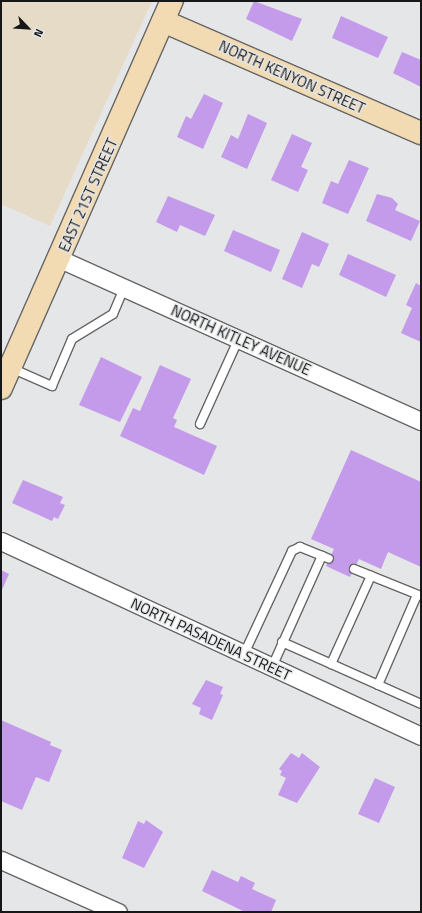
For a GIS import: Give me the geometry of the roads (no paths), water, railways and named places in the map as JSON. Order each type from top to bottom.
[{"type":"main road","name":"NORTH KENYON STREET","points":[[168,11],[421,134]]},
{"type":"main road","name":"EAST 21ST STREET","points":[[4,378],[60,259],[168,11]]},
{"type":"street","name":"NORTH KITLEY AVENUE","points":[[60,259],[239,338],[421,421]]},
{"type":"street","name":"NORTH PASADENA STREET","points":[[1,541],[421,736]]},
{"type":"street","points":[[1,860],[118,912]]},
{"type":"lane","points":[[4,378],[52,386],[72,339],[113,314],[124,288]]},
{"type":"lane","points":[[200,424],[239,338]]},
{"type":"lane","points":[[244,654],[292,551],[300,547],[326,558],[282,642],[272,667]]},
{"type":"lane","points":[[354,569],[419,595],[378,685]]},
{"type":"lane","points":[[331,664],[371,576]]},
{"type":"lane","points":[[282,642],[421,703]]}]
